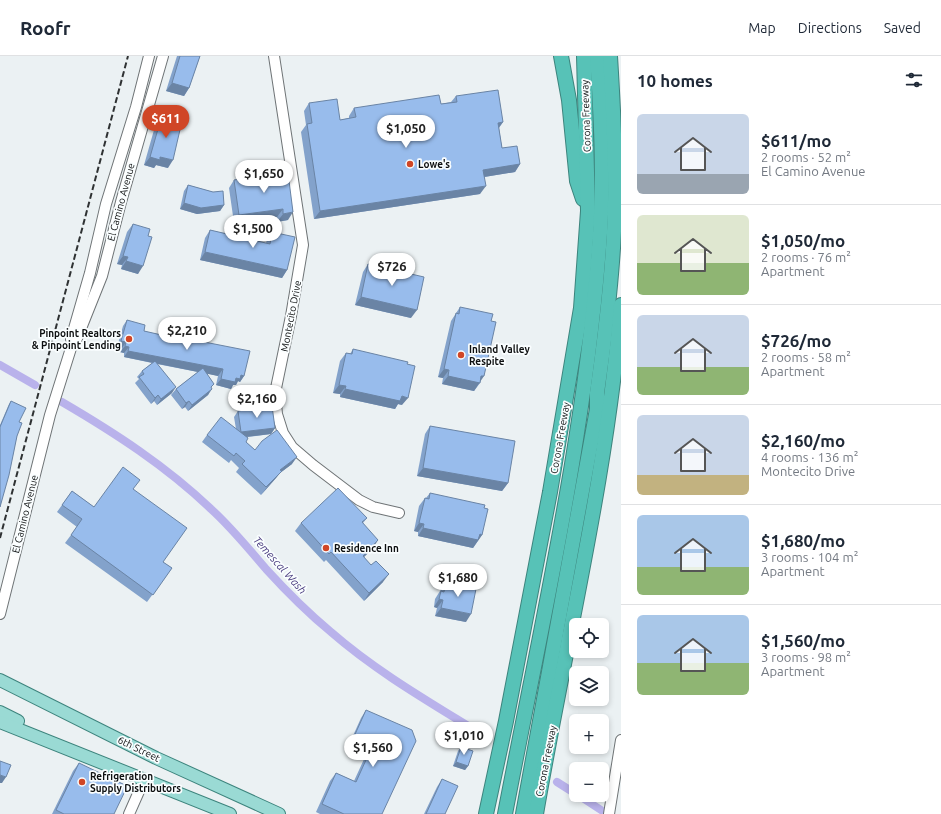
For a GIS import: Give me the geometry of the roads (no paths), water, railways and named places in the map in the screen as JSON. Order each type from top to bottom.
[{"type":"highway","points":[[561,56],[569,100],[577,181],[588,211]]},
{"type":"highway","name":"Corona Freeway","points":[[518,793],[521,730],[550,492],[581,308],[588,211],[584,56]]},
{"type":"highway","points":[[523,814],[518,793],[521,730],[597,409],[590,393],[592,329],[600,231],[602,143],[597,56]]},
{"type":"highway","points":[[514,814],[518,793],[521,730],[577,408],[590,393],[610,292],[616,155],[610,56]]},
{"type":"highway","name":"Corona Freeway","points":[[486,814],[518,793],[549,746],[596,496],[615,368],[621,310]]},
{"type":"highway","points":[[496,814],[518,793]]},
{"type":"highway","points":[[505,814],[518,793]]},
{"type":"main road","name":"6th Street","points":[[0,680],[168,764],[279,814]]},
{"type":"main road","points":[[0,712],[49,734],[74,752]]},
{"type":"main road","points":[[0,722],[230,814]]},
{"type":"street","name":"El Camino Avenue","points":[[72,345],[71,339],[90,273],[106,204],[136,106],[149,56]]},
{"type":"street","name":"El Camino Avenue","points":[[0,614],[60,380],[72,345],[76,340],[100,282],[121,202],[163,56]]},
{"type":"street","name":"Montecito Drive","points":[[274,56],[303,245],[275,393],[276,414],[283,433],[292,447],[313,465],[359,500],[372,507],[399,513]]},
{"type":"street","points":[[609,814],[621,740]]},
{"type":"street","points":[[129,814],[144,780]]},
{"type":"waterway","name":"Temescal Wash","points":[[0,365],[35,385]]},
{"type":"waterway","name":"Temescal Wash","points":[[62,402],[140,451],[194,493],[226,523],[297,602],[349,647],[406,688],[486,737]]},
{"type":"waterway","name":"Temescal Wash","points":[[557,782],[569,790]]},
{"type":"waterway","name":"Temescal Wash","points":[[589,802],[601,810]]},
{"type":"railway","points":[[0,538],[128,56]]},
{"type":"place","name":"Lowe's","points":[[410,164]]},
{"type":"place","name":"Pinpoint Realtors & Pinpoint Lending","points":[[129,339]]},
{"type":"place","name":"Inland Valley Respite","points":[[461,355]]},
{"type":"place","name":"Residence Inn","points":[[326,548]]},
{"type":"place","name":"Refrigeration Supply Distributors","points":[[82,782]]}]
